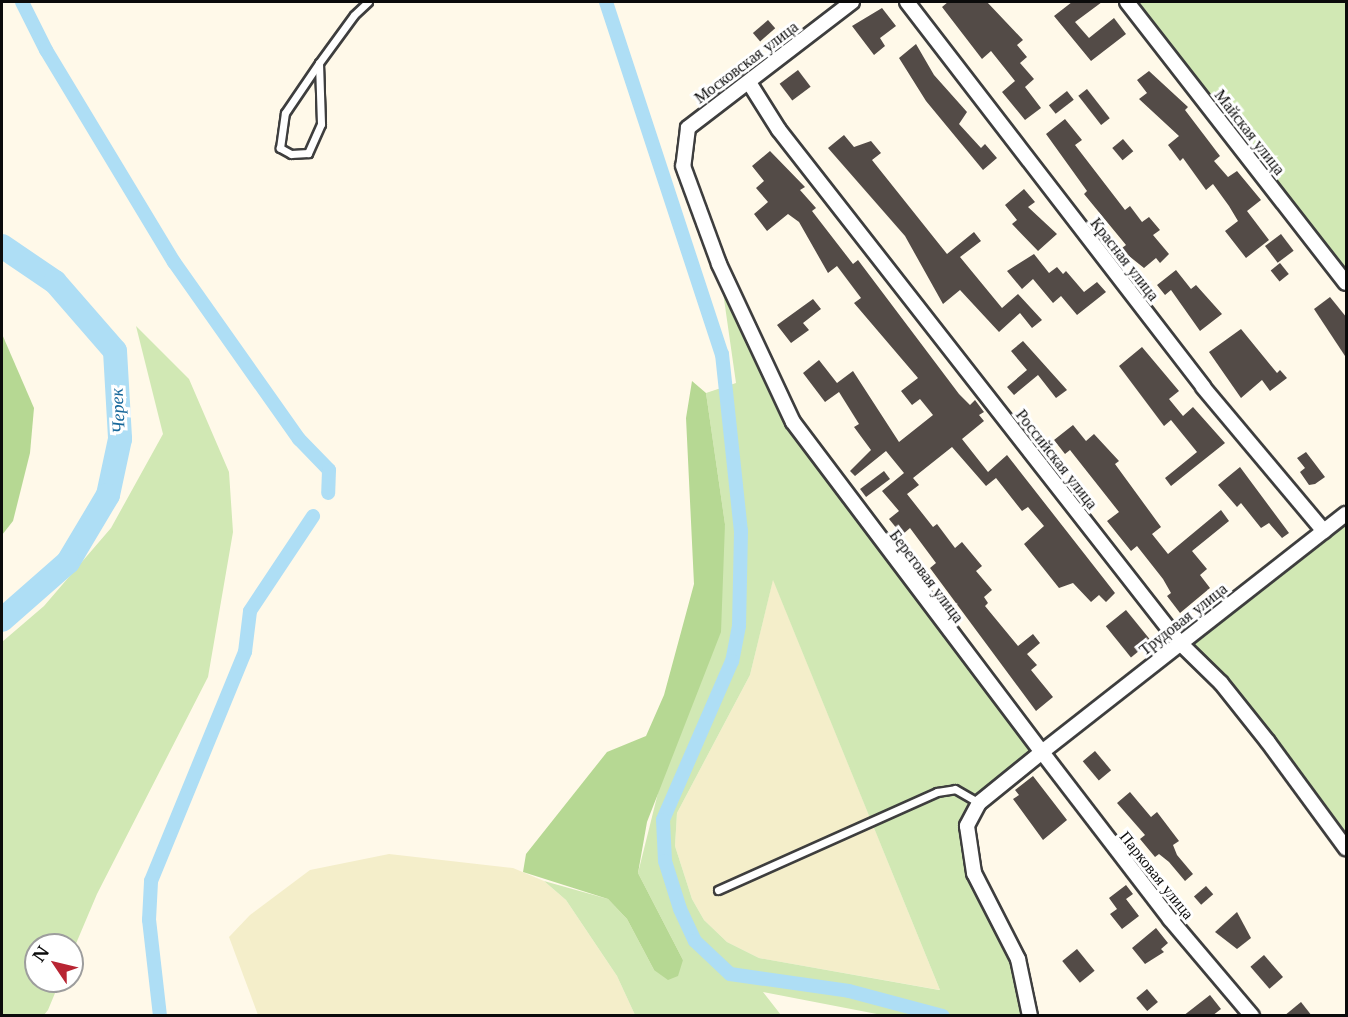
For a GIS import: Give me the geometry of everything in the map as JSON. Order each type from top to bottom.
[{"type":"street","name":"Московская улица","points":[[688,128],[750,84],[852,2]]},
{"type":"street","name":"Красная улица","points":[[908,2],[1203,387],[1324,531]]},
{"type":"street","name":"Майская улица","points":[[1127,2],[1347,283]]},
{"type":"street","name":"Российская улица","points":[[750,84],[778,130],[1179,642],[1221,683],[1347,848]]},
{"type":"street","name":"Береговая улица","points":[[688,128],[683,166],[719,264],[793,422],[1042,752]]},
{"type":"street","name":"Трудовая улица","points":[[1042,752],[1179,642],[1347,514]]},
{"type":"street","points":[[1030,1016],[1018,959],[980,889],[969,857],[967,826],[979,803],[1042,752]]},
{"type":"street","name":"Парковая улица","points":[[1042,752],[1170,919],[1252,1016]]},
{"type":"lane","points":[[319,63],[321,124],[308,153],[291,154],[280,148],[285,113],[319,63],[368,2]]},
{"type":"lane","points":[[718,890],[937,792],[955,789],[979,803]]},
{"type":"shaded area","points":[[773,579],[940,990],[759,958],[727,942],[704,920],[692,899],[675,846],[677,813],[750,675]]},
{"type":"shaded area","points":[[389,854],[513,868],[544,881],[566,900],[617,976],[635,1015],[258,1015],[229,937],[250,915],[310,870]]},
{"type":"green space","points":[[1128,2],[1346,2],[1346,277]]},
{"type":"green space","points":[[719,264],[793,422],[1042,752],[979,803],[967,839],[1030,1015],[882,1015],[763,992],[781,1015],[635,1015],[617,976],[566,900],[544,881],[608,899],[627,919],[654,970],[683,960],[638,873],[725,524],[706,393],[736,383]],"holes":[[[773,580],[940,990],[759,958],[727,942],[704,920],[692,899],[675,846],[677,813],[750,675]]]},
{"type":"green space","points":[[136,326],[189,379],[229,472],[233,532],[208,677],[97,894],[80,933],[24,933],[24,993],[55,993],[48,1010],[44,1015],[2,1015],[2,642],[44,606],[111,528],[163,434]]},
{"type":"green space","points":[[2,334],[34,408],[30,453],[13,521],[2,535]]},
{"type":"green space","points":[[692,381],[706,393],[725,524],[721,632],[647,822],[638,873],[683,960],[678,976],[668,980],[654,970],[627,919],[608,899],[523,872],[526,854],[607,752],[646,736],[664,695],[694,584],[686,418]]},
{"type":"green space","points":[[1346,514],[1346,848],[1179,642]]},
{"type":"building","points":[[948,2],[987,2],[1023,40],[1017,45],[1027,57],[1020,63],[1034,79],[1025,87],[1041,108],[1025,120],[1002,92],[1015,81],[991,51],[982,59],[942,7]]},
{"type":"building","points":[[1072,2],[1102,2],[1075,22],[1089,38],[1114,18],[1126,34],[1091,61],[1054,16]]},
{"type":"building","points":[[882,8],[896,26],[880,38],[885,46],[874,55],[852,26]]},
{"type":"building","points":[[768,20],[775,28],[760,41],[753,33]]},
{"type":"building","points":[[916,44],[934,75],[967,112],[959,124],[981,148],[985,144],[997,158],[983,170],[926,101],[899,58]]},
{"type":"building","points":[[798,70],[811,87],[792,101],[780,84]]},
{"type":"building","points":[[1149,71],[1188,107],[1185,110],[1220,156],[1214,161],[1228,177],[1237,171],[1261,200],[1247,211],[1269,240],[1246,258],[1225,231],[1238,221],[1229,206],[1213,184],[1206,190],[1183,158],[1180,161],[1168,145],[1179,136],[1139,99],[1147,93],[1137,80]]},
{"type":"building","points":[[1087,89],[1110,118],[1101,125],[1078,96]]},
{"type":"building","points":[[1067,91],[1074,100],[1056,114],[1049,105]]},
{"type":"building","points":[[1065,119],[1082,140],[1075,145],[1125,210],[1130,206],[1142,222],[1149,217],[1160,230],[1153,235],[1169,254],[1160,263],[1156,258],[1144,268],[1129,256],[1122,248],[1126,245],[1084,194],[1087,191],[1046,134]]},
{"type":"building","points":[[844,135],[854,147],[871,141],[881,153],[872,160],[947,254],[974,232],[981,241],[960,257],[1002,308],[1018,294],[1042,320],[1032,328],[1020,313],[999,332],[960,290],[943,304],[905,236],[828,148]]},
{"type":"building","points":[[1123,139],[1133,151],[1123,160],[1112,148]]},
{"type":"building","points":[[770,151],[805,187],[800,190],[816,208],[812,211],[853,264],[858,260],[959,394],[970,405],[975,400],[984,412],[979,415],[984,421],[962,439],[988,472],[1007,455],[1115,593],[1106,602],[1099,595],[1091,602],[1073,583],[1059,588],[1024,544],[1044,526],[1028,507],[1022,511],[996,478],[986,486],[952,447],[913,478],[919,485],[907,494],[933,527],[937,524],[955,548],[962,542],[982,566],[976,571],[992,590],[984,597],[988,603],[985,606],[1018,646],[1033,634],[1040,643],[1027,654],[1037,665],[1031,670],[1053,697],[1036,711],[930,568],[936,563],[910,528],[902,535],[889,519],[899,511],[882,491],[904,473],[886,451],[855,476],[850,471],[871,450],[854,427],[859,424],[839,392],[825,402],[803,373],[819,360],[837,383],[853,371],[899,442],[933,415],[920,399],[912,405],[901,391],[918,378],[854,303],[861,298],[837,266],[828,273],[799,222],[788,214],[767,231],[754,214],[768,202],[756,188],[764,181],[752,166]]},
{"type":"building","points":[[1024,189],[1035,202],[1028,207],[1057,234],[1038,251],[1012,224],[1017,220],[1005,205]]},
{"type":"building","points":[[1281,234],[1294,251],[1278,263],[1265,246]]},
{"type":"building","points":[[1034,254],[1049,273],[1057,267],[1063,274],[1066,271],[1084,292],[1097,282],[1106,292],[1077,315],[1061,296],[1053,303],[1033,279],[1022,289],[1007,271]]},
{"type":"building","points":[[1280,263],[1289,274],[1279,281],[1271,271]]},
{"type":"building","points":[[1176,270],[1191,289],[1196,285],[1222,314],[1200,331],[1171,290],[1165,295],[1157,285]]},
{"type":"building","points":[[1330,297],[1347,318],[1347,359],[1314,309]]},
{"type":"building","points":[[813,299],[821,309],[803,323],[809,330],[791,343],[777,325]]},
{"type":"building","points":[[1241,329],[1277,373],[1280,370],[1287,378],[1270,391],[1262,380],[1241,398],[1209,352]]},
{"type":"building","points":[[1023,341],[1067,390],[1056,398],[1038,375],[1014,395],[1007,387],[1027,370],[1011,351]]},
{"type":"building","points":[[1142,347],[1179,391],[1169,399],[1183,416],[1193,407],[1225,443],[1171,486],[1165,478],[1197,452],[1171,420],[1164,426],[1119,366]]},
{"type":"building","points":[[1073,425],[1086,441],[1094,434],[1119,461],[1115,464],[1161,527],[1152,534],[1168,554],[1221,510],[1229,521],[1192,551],[1207,569],[1200,575],[1210,588],[1180,613],[1167,596],[1171,593],[1163,579],[1137,546],[1131,551],[1107,521],[1119,512],[1070,450],[1065,454],[1054,440]]},
{"type":"building","points":[[1306,452],[1325,477],[1315,484],[1309,485],[1300,472],[1305,468],[1297,458]]},
{"type":"building","points":[[1240,467],[1289,533],[1282,538],[1269,523],[1261,528],[1241,503],[1237,507],[1218,485]]},
{"type":"building","points":[[884,471],[890,479],[866,497],[860,489]]},
{"type":"building","points":[[1126,610],[1151,641],[1131,657],[1106,626]]},
{"type":"building","points":[[1095,751],[1111,770],[1099,780],[1083,761]]},
{"type":"building","points":[[1033,776],[1067,820],[1043,840],[1013,799],[1019,795],[1015,790]]},
{"type":"building","points":[[1130,792],[1151,817],[1157,812],[1179,841],[1173,845],[1177,855],[1193,874],[1185,881],[1159,854],[1155,857],[1140,839],[1145,835],[1117,803]]},
{"type":"building","points":[[1126,885],[1133,894],[1126,899],[1139,916],[1122,929],[1110,914],[1117,909],[1109,898]]},
{"type":"building","points":[[1206,886],[1213,894],[1201,905],[1194,896]]},
{"type":"building","points":[[1237,912],[1251,938],[1237,949],[1215,932]]},
{"type":"building","points":[[1156,928],[1168,943],[1161,949],[1164,952],[1145,964],[1132,948]]},
{"type":"building","points":[[1077,949],[1095,971],[1080,983],[1062,961]]},
{"type":"building","points":[[1264,955],[1283,977],[1269,989],[1250,967]]},
{"type":"building","points":[[1147,989],[1158,1002],[1147,1011],[1136,998]]},
{"type":"building","points":[[1210,995],[1221,1009],[1212,1016],[1183,1016]]},
{"type":"building","points":[[1301,1002],[1312,1016],[1284,1016]]},
{"type":"waterway","points":[[22,2],[46,50],[174,262],[299,439],[329,470],[328,493]]},
{"type":"waterway","points":[[606,2],[722,354],[741,531],[739,626],[732,661],[663,820],[665,861],[680,909],[695,941],[730,974],[849,991],[943,1016]]},
{"type":"waterway","name":"Черек","points":[[2,246],[55,282],[115,351],[120,439],[108,495],[68,562],[2,620]]},
{"type":"waterway","points":[[160,1016],[149,920],[151,881],[245,652],[250,611],[313,516]]}]
